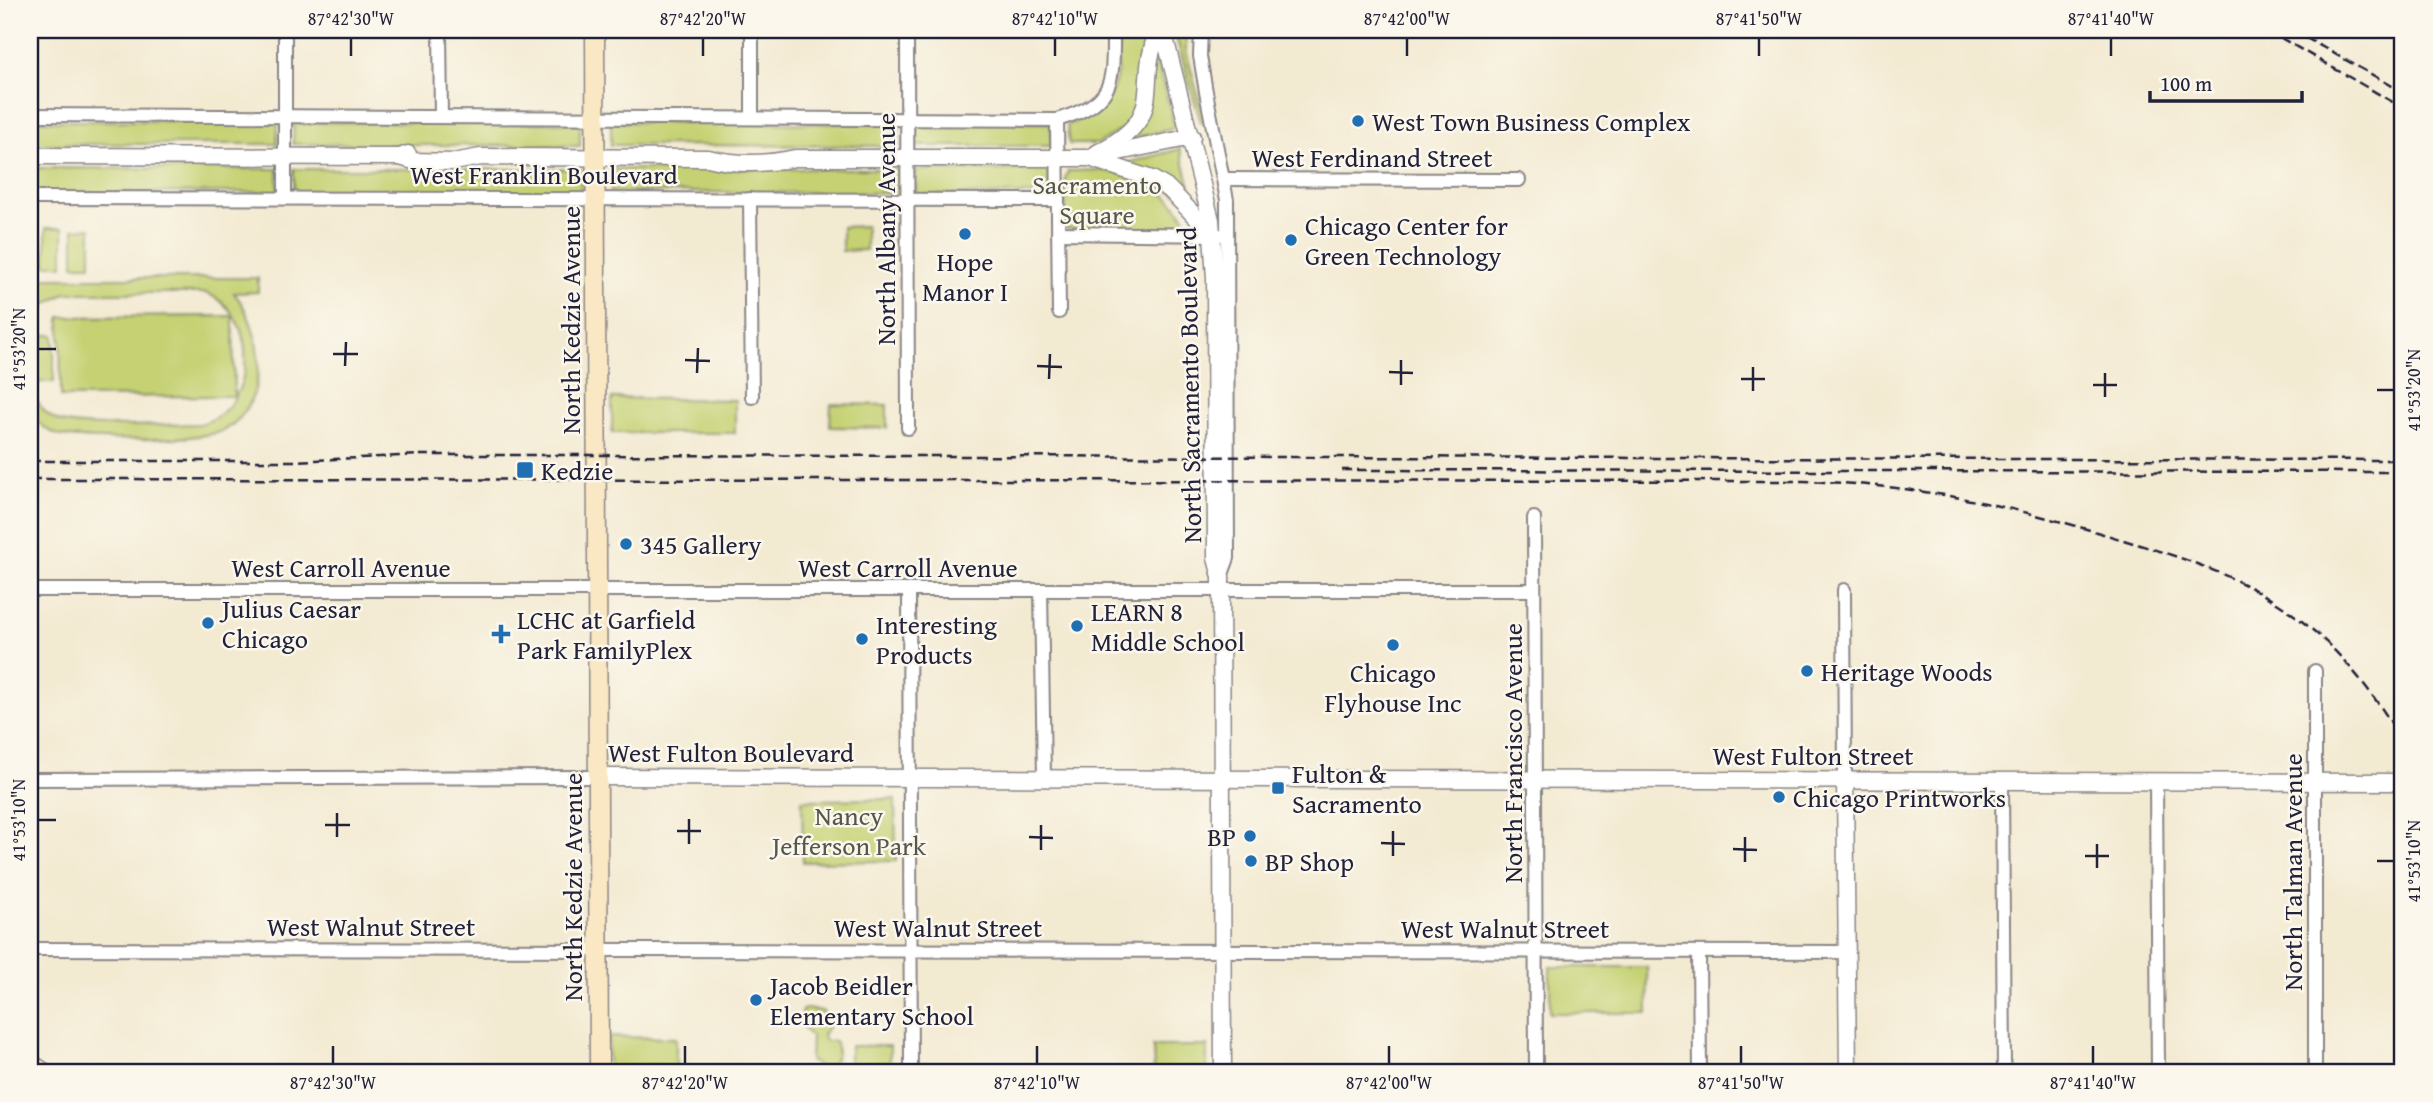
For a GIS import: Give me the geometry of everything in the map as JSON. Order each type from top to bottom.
[{"type":"main road","name":"North Kedzie Avenue","points":[[595,30],[599,1072]]},
{"type":"main road","points":[[30,1063],[43,1072]]},
{"type":"street","points":[[285,30],[285,198]]},
{"type":"street","points":[[440,30],[441,117]]},
{"type":"street","points":[[752,30],[752,118]]},
{"type":"street","name":"North Albany Avenue","points":[[907,30],[908,428]]},
{"type":"street","points":[[30,115],[1057,120],[1097,104],[1106,91],[1113,73],[1113,30]]},
{"type":"street","points":[[1089,158],[1122,139],[1144,115],[1149,92],[1150,50],[1158,30]]},
{"type":"street","name":"North Sacramento Boulevard","points":[[1163,30],[1220,235]]},
{"type":"street","name":"North Sacramento Boulevard","points":[[1200,30],[1200,56],[1206,92],[1225,179],[1220,235],[1216,558],[1221,584],[1223,1072]]},
{"type":"street","points":[[1057,120],[1059,312]]},
{"type":"street","name":"West Franklin Boulevard","points":[[30,156],[400,157],[414,152],[465,152],[481,158],[708,158],[725,152],[776,152],[795,158],[1058,159],[1089,158],[1192,137]]},
{"type":"street","points":[[1089,158],[1152,179],[1169,189],[1220,235]]},
{"type":"street","name":"West Ferdinand Street","points":[[1225,179],[1519,180]]},
{"type":"street","name":"West Franklin Boulevard","points":[[30,198],[1058,200]]},
{"type":"street","points":[[750,199],[752,397]]},
{"type":"street","points":[[1058,233],[1220,235]]},
{"type":"street","name":"North Francisco Avenue","points":[[1534,518],[1536,1072]]},
{"type":"street","name":"West Carroll Avenue","points":[[30,590],[1041,590],[1221,584],[1534,590]]},
{"type":"street","points":[[909,590],[911,1072]]},
{"type":"street","points":[[1041,590],[1044,778]]},
{"type":"street","points":[[1844,590],[1848,1072]]},
{"type":"street","name":"North Talman Avenue","points":[[2315,671],[2315,1072]]},
{"type":"street","name":"West Fulton Boulevard","points":[[30,779],[1222,778]]},
{"type":"street","name":"West Fulton Street","points":[[1222,778],[2403,782]]},
{"type":"street","points":[[2002,780],[2004,1072]]},
{"type":"street","points":[[2156,781],[2158,1072]]},
{"type":"street","name":"West Walnut Street","points":[[30,949],[1847,952]]},
{"type":"street","points":[[1699,951],[1700,1072]]},
{"type":"green space","name":"Sacramento Square","points":[[1119,30],[1146,30],[1146,58],[1135,120],[1098,144],[1069,144],[1067,125],[1097,109],[1112,89],[1118,63]]},
{"type":"green space","points":[[1174,30],[1186,30],[1186,50],[1205,122],[1201,123]]},
{"type":"green space","name":"Sacramento Square","points":[[1154,50],[1175,127],[1128,140]]},
{"type":"green space","points":[[30,121],[278,121],[277,144],[30,144]]},
{"type":"green space","points":[[294,122],[580,123],[580,146],[293,144]]},
{"type":"green space","points":[[611,122],[899,124],[899,146],[611,145]]},
{"type":"green space","points":[[916,123],[1051,123],[1051,146],[916,146]]},
{"type":"green space","name":"Sacramento Square","points":[[1180,149],[1195,205],[1123,164]]},
{"type":"green space","points":[[30,168],[278,169],[278,192],[30,193]]},
{"type":"green space","points":[[294,169],[581,169],[581,193],[294,193]]},
{"type":"green space","points":[[610,169],[900,169],[900,193],[611,192]]},
{"type":"green space","points":[[916,170],[1049,170],[1050,194],[916,195]]},
{"type":"green space","name":"Sacramento Square","points":[[1100,170],[1128,176],[1154,187],[1175,204],[1189,229],[1066,229],[1065,179],[1068,171]]},
{"type":"green space","points":[[866,226],[866,250],[842,251],[842,227]]},
{"type":"green space","points":[[46,228],[63,228],[63,265],[46,265]]},
{"type":"green space","points":[[91,228],[91,265],[74,265],[74,229]]},
{"type":"green space","points":[[30,278],[258,278],[258,292],[234,293],[252,326],[257,345],[256,385],[250,403],[239,418],[224,430],[212,434],[116,439],[72,437],[50,431],[39,424],[30,413],[30,301],[36,294],[30,294]],"holes":[[[66,293],[205,293],[223,304],[236,320],[243,339],[245,360],[242,381],[233,400],[219,415],[200,424],[70,424],[49,415],[33,394],[31,389],[41,382],[54,382],[54,335],[40,335],[31,329],[46,304]]]},
{"type":"green space","points":[[233,316],[234,396],[61,397],[60,317]]},
{"type":"green space","points":[[612,398],[735,400],[735,433],[612,433]]},
{"type":"green space","points":[[831,404],[887,405],[887,428],[830,427]]},
{"type":"green space","name":"Nancy Jefferson Park","points":[[895,799],[896,861],[803,862],[802,800]]},
{"type":"green space","points":[[1550,967],[1647,967],[1648,1013],[1550,1013]]},
{"type":"green space","points":[[802,1010],[822,1011],[832,1021],[823,1035],[825,1041],[835,1041],[837,1054],[834,1061],[824,1069],[810,1061],[811,1037],[800,1023],[803,1019]]},
{"type":"green space","points":[[608,1037],[676,1038],[676,1072],[608,1072]]},
{"type":"green space","points":[[850,1046],[890,1046],[890,1070],[850,1069]]},
{"type":"green space","points":[[1153,1046],[1207,1046],[1207,1072],[1154,1072]]},
{"type":"railway","points":[[2267,30],[2403,108]]},
{"type":"railway","points":[[2292,30],[2403,92]]},
{"type":"railway","points":[[30,461],[295,461],[421,455],[2403,460]]},
{"type":"railway","points":[[1342,470],[2403,472]]},
{"type":"railway","points":[[30,479],[1804,481],[1887,487],[1964,499],[2040,516],[2187,560],[2230,577],[2271,599],[2324,640],[2354,672],[2403,743]]},
{"type":"railway","points":[[30,1067],[85,1072]]},
{"type":"place","name":"West Town Business Complex","points":[[1358,121]]},
{"type":"place","name":"Hope Manor I","points":[[965,234]]},
{"type":"place","name":"Chicago Center for Green Technology","points":[[1291,240]]},
{"type":"place","name":"Kedzie","points":[[525,470]]},
{"type":"place","name":"345 Gallery","points":[[626,544]]},
{"type":"place","name":"Julius Caesar Chicago","points":[[208,623]]},
{"type":"place","name":"LEARN 8 Middle School","points":[[1077,626]]},
{"type":"place","name":"LCHC at Garfield Park FamilyPlex","points":[[501,634]]},
{"type":"place","name":"Interesting Products","points":[[862,639]]},
{"type":"place","name":"Chicago Flyhouse Inc","points":[[1393,645]]},
{"type":"place","name":"Heritage Woods","points":[[1807,671]]},
{"type":"place","name":"Fulton & Sacramento","points":[[1278,788]]},
{"type":"place","name":"Chicago Printworks","points":[[1779,797]]},
{"type":"place","name":"BP","points":[[1250,836]]},
{"type":"place","name":"BP Shop","points":[[1251,861]]},
{"type":"place","name":"Jacob Beidler Elementary School","points":[[756,1000]]}]
